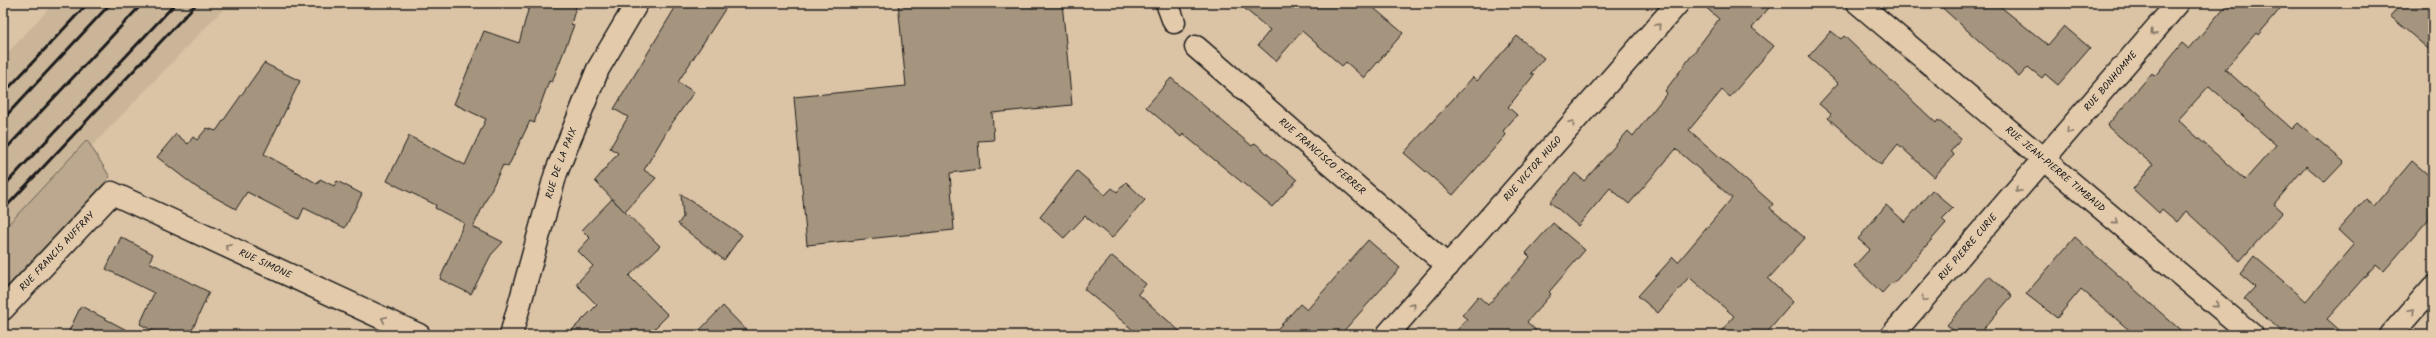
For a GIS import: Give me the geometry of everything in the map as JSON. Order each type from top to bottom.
[{"type":"street","name":"RUE DE LA PAIX","points":[[511,335],[556,173],[598,70],[637,3]]},
{"type":"street","name":"RUE VICTOR HUGO","points":[[1388,335],[1678,3]]},
{"type":"street","name":"RUE JEAN-PIERRE TIMBAUD","points":[[1858,3],[2252,335]]},
{"type":"street","name":"RUE BONHOMME","points":[[2044,160],[2178,3]]},
{"type":"street","name":"RUE FRANCISCO FERRER","points":[[1196,47],[1448,266]]},
{"type":"street","name":"RUE PIERRE CURIE","points":[[1892,335],[2044,160]]},
{"type":"street","name":"RUE FRANCIS AUFFRAY","points":[[3,309],[112,194]]},
{"type":"street","name":"RUE SIMONE","points":[[112,194],[419,335]]},
{"type":"street","points":[[2391,335],[2433,287]]},
{"type":"shaded area","points":[[54,3],[229,3],[3,239],[3,58]]},
{"type":"shaded area","points":[[87,140],[110,177],[3,291],[3,230]]},
{"type":"building","points":[[530,3],[577,3],[571,24],[574,25],[552,82],[549,81],[534,123],[530,121],[508,167],[503,165],[473,227],[503,242],[491,255],[471,294],[440,279],[464,223],[435,208],[436,205],[387,181],[409,136],[465,165],[486,119],[454,104],[484,31],[519,43]]},
{"type":"building","points":[[678,3],[729,3],[678,82],[694,92],[668,129],[644,170],[656,178],[625,212],[660,246],[629,276],[668,315],[648,335],[567,335],[597,305],[576,284],[593,266],[578,251],[590,238],[582,230],[612,199],[624,211],[595,181],[618,153],[610,148],[628,117],[614,109]]},
{"type":"building","points":[[898,3],[1062,3],[1072,105],[992,113],[994,140],[978,141],[980,169],[950,173],[954,230],[807,245],[794,97],[906,86]]},
{"type":"building","points":[[1238,3],[1368,3],[1403,33],[1364,78],[1346,62],[1342,66],[1302,31],[1276,61],[1258,45],[1270,30]]},
{"type":"building","points":[[1701,3],[1773,3],[1752,28],[1774,46],[1730,97],[1722,90],[1689,130],[1773,204],[1770,208],[1805,238],[1768,279],[1793,302],[1765,335],[1718,335],[1734,316],[1689,277],[1658,313],[1638,296],[1673,257],[1678,262],[1732,198],[1676,149],[1629,204],[1610,188],[1578,226],[1550,202],[1575,173],[1584,181],[1628,131],[1633,136],[1667,93],[1665,91],[1719,19]]},
{"type":"building","points":[[1937,3],[1996,3],[2048,45],[2064,26],[2090,48],[2058,85],[2045,74],[2042,78],[2028,67],[2019,77]]},
{"type":"building","points":[[2228,3],[2285,3],[2258,35],[2256,33],[2225,69],[2292,129],[2298,123],[2344,162],[2325,182],[2306,166],[2274,204],[2283,212],[2240,261],[2186,211],[2177,222],[2162,209],[2159,213],[2133,189],[2153,165],[2107,126],[2152,73],[2155,76],[2182,43],[2189,49]],"holes":[[[2209,86],[2276,145],[2245,180],[2178,120]]]},
{"type":"building","points":[[2402,3],[2433,3],[2433,53],[2390,16]]},
{"type":"building","points":[[1831,31],[1841,39],[1844,36],[1936,123],[1938,120],[1961,139],[1951,151],[1954,155],[1934,177],[1898,144],[1881,165],[1828,118],[1831,114],[1819,104],[1838,83],[1808,57]]},
{"type":"building","points":[[1517,36],[1544,58],[1531,73],[1534,75],[1508,107],[1517,115],[1503,131],[1506,135],[1453,195],[1404,153],[1473,77],[1477,81]]},
{"type":"building","points":[[264,63],[300,81],[264,154],[318,184],[320,179],[334,186],[337,181],[362,194],[345,228],[304,208],[299,219],[247,192],[236,209],[196,187],[157,157],[176,134],[188,144],[193,137],[197,140],[207,128],[216,131]]},
{"type":"building","points":[[1171,78],[1252,146],[1255,143],[1297,180],[1272,207],[1183,134],[1181,137],[1146,107]]},
{"type":"building","points":[[2412,161],[2433,179],[2433,214],[2384,271],[2376,264],[2327,319],[2345,335],[2286,335],[2244,299],[2255,287],[2240,274],[2254,256],[2306,301],[2354,245],[2338,230],[2366,199],[2374,206]]},
{"type":"building","points":[[1077,171],[1105,195],[1112,188],[1117,192],[1126,182],[1145,200],[1112,238],[1085,216],[1064,238],[1040,217]]},
{"type":"building","points":[[1932,190],[1953,208],[1942,219],[1946,223],[1893,284],[1891,283],[1882,293],[1854,266],[1870,249],[1858,239],[1886,205],[1905,222]]},
{"type":"building","points":[[681,194],[742,235],[724,260],[678,224],[683,217]]},
{"type":"building","points":[[1553,223],[1585,250],[1549,292],[1551,294],[1527,322],[1541,335],[1453,335],[1467,319],[1462,315],[1478,296],[1488,305],[1530,257],[1526,253]]},
{"type":"building","points":[[121,237],[153,254],[149,262],[209,292],[190,335],[161,335],[140,324],[154,293],[106,269]]},
{"type":"building","points":[[2075,237],[2186,335],[2135,335],[2081,289],[2057,318],[2026,294]]},
{"type":"building","points":[[1368,240],[1400,268],[1340,335],[1272,335],[1300,304],[1307,310]]},
{"type":"building","points":[[1112,256],[1146,284],[1138,294],[1184,335],[1139,335],[1084,289]]},
{"type":"building","points":[[1989,276],[2012,296],[1978,335],[1959,335],[1947,325]]},
{"type":"building","points":[[81,306],[136,335],[67,335]]},
{"type":"building","points":[[723,306],[751,335],[695,335]]},
{"type":"railway","points":[[3,94],[88,3]]},
{"type":"railway","points":[[3,119],[111,3]]},
{"type":"railway","points":[[3,152],[143,3]]},
{"type":"railway","points":[[3,187],[176,3]]},
{"type":"railway","points":[[3,210],[197,3]]}]
